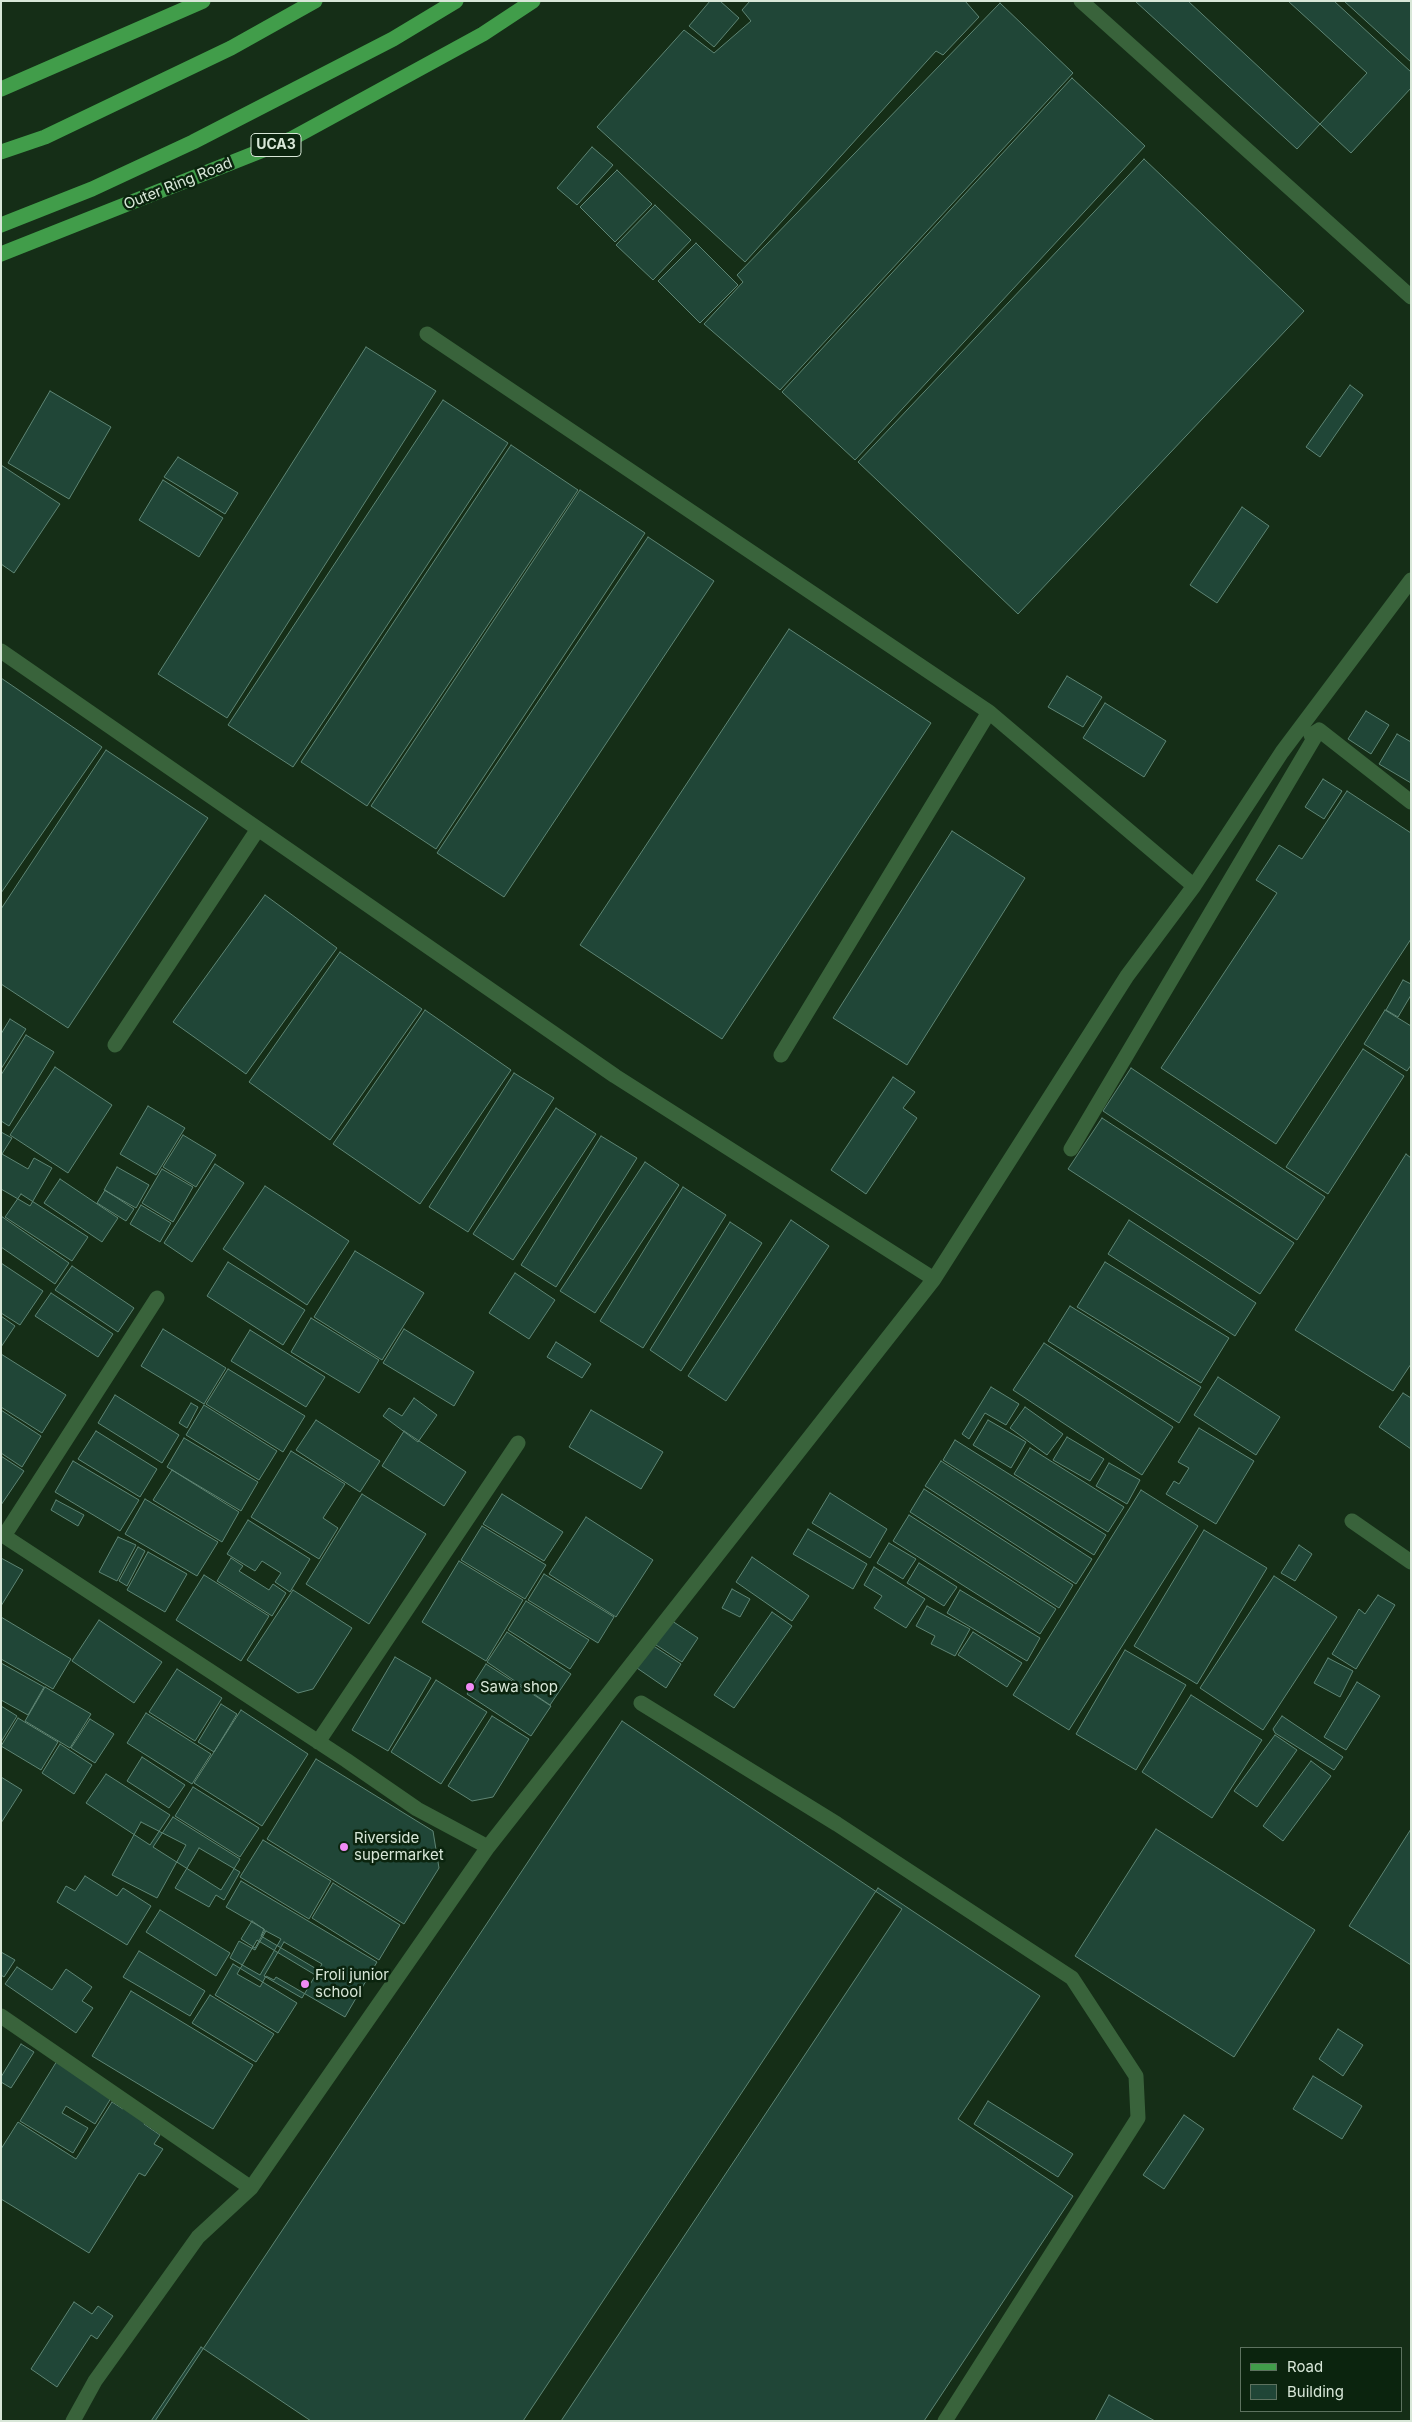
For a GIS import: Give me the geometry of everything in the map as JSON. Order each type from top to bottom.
[{"type":"main road","points":[[1,89],[203,1]]},
{"type":"main road","points":[[1,152],[45,137],[231,48],[315,1]]},
{"type":"main road","name":"Outer Ring Road","points":[[1,225],[92,189],[193,142],[393,39],[456,1]]},
{"type":"main road","name":"Outer Ring Road","points":[[1,254],[292,139],[484,34],[534,1]]},
{"type":"street","points":[[1081,1],[1411,297]]},
{"type":"street","points":[[427,334],[989,712],[1194,886]]},
{"type":"street","points":[[73,2421],[95,2381],[198,2237],[251,2188],[488,1847],[934,1279],[1127,976],[1194,886],[1282,752],[1411,580]]},
{"type":"street","points":[[1,651],[615,1076],[934,1279]]},
{"type":"street","points":[[781,1055],[989,712]]},
{"type":"street","points":[[1282,752],[1319,730]]},
{"type":"street","points":[[1319,730],[1411,802]]},
{"type":"street","points":[[1071,1149],[1319,730]]},
{"type":"street","points":[[114,1045],[258,829]]},
{"type":"street","points":[[157,1298],[3,1535],[417,1809],[488,1847]]},
{"type":"street","points":[[318,1742],[518,1443]]},
{"type":"street","points":[[1352,1521],[1411,1562]]},
{"type":"street","points":[[641,1703],[837,1824],[1072,1978],[1136,2076],[1138,2118],[945,2421]]},
{"type":"street","points":[[1,2016],[251,2188]]},
{"type":"building","points":[[710,1],[720,1],[739,18],[714,47],[689,26]]},
{"type":"building","points":[[750,1],[965,1],[979,17],[943,55],[936,51],[745,262],[597,127],[684,30],[714,53],[751,21],[742,10]]},
{"type":"building","points":[[1135,1],[1288,1],[1367,73],[1297,149]]},
{"type":"building","points":[[1188,1],[1334,1],[1411,72],[1411,88],[1351,153]]},
{"type":"building","points":[[1344,1],[1411,1],[1411,62]]},
{"type":"building","points":[[1000,3],[1073,73],[780,390],[704,324],[743,282],[737,275]]},
{"type":"building","points":[[1072,78],[1145,146],[855,460],[782,392]]},
{"type":"building","points":[[592,147],[613,165],[577,205],[557,188]]},
{"type":"building","points":[[1144,159],[1304,311],[1018,614],[858,462]]},
{"type":"building","points":[[617,170],[652,204],[615,242],[580,207]]},
{"type":"building","points":[[655,205],[691,240],[653,280],[616,245]]},
{"type":"building","points":[[696,243],[738,285],[700,323],[658,281]]},
{"type":"building","points":[[366,347],[436,391],[227,718],[158,674]]},
{"type":"building","points":[[1350,385],[1363,395],[1320,457],[1306,447]]},
{"type":"building","points":[[50,391],[111,427],[69,499],[8,463]]},
{"type":"building","points":[[443,400],[508,443],[293,767],[228,725]]},
{"type":"building","points":[[511,445],[578,490],[367,806],[301,762]]},
{"type":"building","points":[[178,457],[238,493],[225,514],[164,477]]},
{"type":"building","points":[[1,465],[60,504],[14,573],[1,564]]},
{"type":"building","points":[[163,480],[223,518],[199,557],[139,520]]},
{"type":"building","points":[[580,490],[645,533],[436,849],[371,806]]},
{"type":"building","points":[[1242,507],[1269,526],[1217,603],[1190,585]]},
{"type":"building","points":[[648,537],[714,581],[504,897],[437,853]]},
{"type":"building","points":[[789,629],[931,723],[722,1039],[580,945]]},
{"type":"building","points":[[1067,676],[1102,697],[1083,727],[1048,707]]},
{"type":"building","points":[[1,678],[102,747],[1,893]]},
{"type":"building","points":[[1105,703],[1166,741],[1144,777],[1083,738]]},
{"type":"building","points":[[1366,711],[1389,725],[1371,754],[1348,739]]},
{"type":"building","points":[[1397,734],[1411,742],[1411,783],[1379,764]]},
{"type":"building","points":[[106,750],[208,818],[68,1028],[1,984],[1,909]]},
{"type":"building","points":[[1323,779],[1342,791],[1324,819],[1305,807]]},
{"type":"building","points":[[1347,791],[1411,833],[1411,939],[1276,1144],[1161,1068],[1277,893],[1256,880],[1279,845],[1302,859]]},
{"type":"building","points":[[952,831],[1025,878],[907,1065],[833,1018]]},
{"type":"building","points":[[265,895],[337,948],[246,1074],[173,1022]]},
{"type":"building","points":[[340,952],[422,1009],[330,1140],[249,1082]]},
{"type":"building","points":[[1403,980],[1411,984],[1411,995],[1398,1017],[1386,1010]]},
{"type":"building","points":[[425,1010],[511,1070],[420,1204],[333,1144]]},
{"type":"building","points":[[1385,1010],[1411,1026],[1411,1065],[1407,1071],[1364,1044]]},
{"type":"building","points":[[10,1019],[26,1029],[1,1069],[1,1034]]},
{"type":"building","points":[[26,1035],[54,1052],[9,1126],[1,1121],[1,1075]]},
{"type":"building","points":[[1363,1049],[1404,1076],[1328,1194],[1286,1167]]},
{"type":"building","points":[[55,1067],[112,1105],[68,1173],[10,1135]]},
{"type":"building","points":[[1131,1068],[1325,1197],[1297,1240],[1103,1111]]},
{"type":"building","points":[[514,1073],[554,1098],[468,1232],[429,1207]]},
{"type":"building","points":[[893,1077],[915,1092],[903,1108],[917,1118],[866,1194],[831,1170]]},
{"type":"building","points":[[148,1106],[185,1128],[156,1175],[120,1154]]},
{"type":"building","points":[[556,1108],[596,1134],[513,1260],[473,1234]]},
{"type":"building","points":[[1102,1118],[1294,1243],[1260,1294],[1068,1169]]},
{"type":"building","points":[[1,1132],[12,1138],[2,1154],[28,1169],[34,1158],[52,1168],[30,1206],[1,1189]]},
{"type":"building","points":[[183,1135],[216,1155],[196,1187],[163,1167]]},
{"type":"building","points":[[601,1136],[637,1158],[556,1287],[521,1265]]},
{"type":"building","points":[[1406,1154],[1411,1158],[1411,1364],[1393,1391],[1295,1330]]},
{"type":"building","points":[[645,1162],[679,1185],[595,1313],[560,1291]]},
{"type":"building","points":[[215,1164],[244,1183],[192,1262],[164,1243]]},
{"type":"building","points":[[117,1167],[149,1185],[136,1208],[104,1190]]},
{"type":"building","points":[[162,1169],[193,1187],[173,1222],[142,1203]]},
{"type":"building","points":[[60,1179],[118,1218],[102,1242],[44,1203]]},
{"type":"building","points":[[265,1186],[349,1241],[307,1305],[223,1249]]},
{"type":"building","points":[[683,1187],[726,1215],[643,1348],[600,1321]]},
{"type":"building","points":[[105,1190],[134,1209],[126,1221],[97,1203]]},
{"type":"building","points":[[21,1194],[88,1237],[72,1261],[5,1217]]},
{"type":"building","points":[[141,1205],[171,1223],[160,1242],[130,1224]]},
{"type":"building","points":[[1,1216],[69,1263],[55,1284],[1,1247]]},
{"type":"building","points":[[791,1220],[829,1246],[726,1401],[688,1376]]},
{"type":"building","points":[[1129,1220],[1256,1303],[1235,1336],[1108,1254]]},
{"type":"building","points":[[730,1222],[762,1243],[681,1371],[650,1350]]},
{"type":"building","points":[[355,1251],[424,1293],[382,1360],[314,1317]]},
{"type":"building","points":[[228,1262],[305,1310],[283,1345],[207,1296]]},
{"type":"building","points":[[1105,1262],[1229,1338],[1201,1383],[1077,1307]]},
{"type":"building","points":[[1,1263],[43,1291],[20,1325],[1,1313]]},
{"type":"building","points":[[72,1266],[134,1308],[118,1332],[55,1290]]},
{"type":"building","points":[[515,1273],[555,1300],[529,1339],[489,1313]]},
{"type":"building","points":[[51,1293],[113,1334],[98,1357],[35,1316]]},
{"type":"building","points":[[1070,1306],[1201,1387],[1179,1423],[1048,1341]]},
{"type":"building","points":[[1,1316],[15,1326],[1,1347]]},
{"type":"building","points":[[311,1318],[379,1360],[359,1393],[291,1352]]},
{"type":"building","points":[[163,1329],[226,1368],[204,1404],[141,1366]]},
{"type":"building","points":[[404,1329],[474,1372],[454,1406],[383,1363]]},
{"type":"building","points":[[250,1330],[325,1377],[306,1407],[231,1361]]},
{"type":"building","points":[[556,1342],[591,1364],[582,1378],[547,1357]]},
{"type":"building","points":[[1044,1343],[1173,1427],[1142,1475],[1013,1390]]},
{"type":"building","points":[[1,1354],[66,1395],[42,1433],[1,1407]]},
{"type":"building","points":[[228,1369],[305,1416],[283,1452],[206,1404]]},
{"type":"building","points":[[1218,1377],[1280,1417],[1256,1455],[1194,1415]]},
{"type":"building","points":[[991,1387],[1019,1404],[1006,1425],[985,1413],[969,1439],[962,1434]]},
{"type":"building","points":[[1403,1393],[1411,1398],[1411,1449],[1379,1427]]},
{"type":"building","points":[[115,1395],[179,1435],[162,1463],[98,1423]]},
{"type":"building","points":[[414,1398],[437,1415],[418,1442],[383,1416],[389,1408],[402,1416]]},
{"type":"building","points":[[191,1403],[198,1407],[187,1428],[179,1423]]},
{"type":"building","points":[[204,1405],[277,1451],[259,1480],[186,1435]]},
{"type":"building","points":[[1025,1407],[1063,1434],[1047,1455],[1010,1428]]},
{"type":"building","points":[[1,1410],[41,1436],[22,1467],[1,1453]]},
{"type":"building","points":[[591,1410],[663,1452],[641,1489],[569,1447]]},
{"type":"building","points":[[316,1420],[380,1461],[360,1492],[296,1450]]},
{"type":"building","points":[[988,1420],[1026,1442],[1011,1468],[973,1445]]},
{"type":"building","points":[[1199,1428],[1254,1461],[1216,1524],[1166,1494],[1174,1481],[1179,1484],[1189,1468],[1178,1462]]},
{"type":"building","points":[[96,1431],[157,1469],[140,1497],[78,1459]]},
{"type":"building","points":[[404,1431],[466,1472],[444,1506],[382,1466]]},
{"type":"building","points":[[1067,1437],[1104,1459],[1090,1481],[1053,1460]]},
{"type":"building","points":[[184,1438],[258,1482],[241,1511],[167,1467]]},
{"type":"building","points":[[955,1440],[1106,1535],[1094,1555],[943,1460]]},
{"type":"building","points":[[1030,1448],[1124,1507],[1108,1532],[1014,1474]]},
{"type":"building","points":[[291,1451],[345,1484],[323,1518],[338,1528],[319,1559],[251,1517]]},
{"type":"building","points":[[1,1456],[24,1471],[1,1505]]},
{"type":"building","points":[[73,1461],[139,1500],[120,1531],[55,1492]]},
{"type":"building","points":[[941,1461],[1092,1559],[1076,1584],[925,1486]]},
{"type":"building","points":[[1109,1463],[1140,1480],[1127,1504],[1096,1486]]},
{"type":"building","points":[[172,1470],[239,1512],[222,1542],[153,1500]]},
{"type":"building","points":[[924,1489],[1073,1585],[1059,1608],[910,1512]]},
{"type":"building","points":[[1141,1490],[1198,1526],[1069,1730],[1013,1695]]},
{"type":"building","points":[[830,1493],[887,1529],[870,1558],[812,1523]]},
{"type":"building","points":[[362,1494],[426,1534],[369,1624],[306,1584]]},
{"type":"building","points":[[502,1494],[563,1532],[544,1561],[483,1524]]},
{"type":"building","points":[[145,1499],[218,1542],[197,1576],[125,1534]]},
{"type":"building","points":[[56,1500],[84,1515],[78,1526],[51,1510]]},
{"type":"building","points":[[909,1515],[1056,1609],[1040,1634],[893,1541]]},
{"type":"building","points":[[586,1517],[653,1560],[616,1617],[549,1574]]},
{"type":"building","points":[[248,1520],[310,1559],[290,1592],[275,1582],[281,1573],[262,1561],[255,1571],[227,1554]]},
{"type":"building","points":[[482,1526],[546,1565],[525,1599],[461,1560]]},
{"type":"building","points":[[808,1529],[867,1564],[853,1589],[793,1554]]},
{"type":"building","points":[[1204,1530],[1267,1568],[1197,1684],[1134,1646]]},
{"type":"building","points":[[118,1537],[136,1545],[117,1581],[99,1572]]},
{"type":"building","points":[[889,1543],[916,1559],[903,1579],[877,1563]]},
{"type":"building","points":[[1299,1545],[1312,1554],[1295,1581],[1281,1573]]},
{"type":"building","points":[[138,1547],[145,1551],[127,1586],[119,1581]]},
{"type":"building","points":[[148,1552],[187,1574],[165,1612],[127,1590]]},
{"type":"building","points":[[752,1557],[809,1596],[792,1621],[736,1582]]},
{"type":"building","points":[[1,1558],[23,1570],[1,1606]]},
{"type":"building","points":[[231,1558],[243,1566],[239,1571],[269,1590],[273,1584],[286,1593],[272,1616],[217,1581]]},
{"type":"building","points":[[459,1561],[523,1600],[486,1661],[422,1622]]},
{"type":"building","points":[[919,1563],[957,1587],[944,1606],[907,1583]]},
{"type":"building","points":[[874,1567],[925,1599],[906,1628],[874,1608],[882,1596],[864,1585]]},
{"type":"building","points":[[544,1574],[614,1617],[598,1643],[528,1600]]},
{"type":"building","points":[[204,1575],[269,1616],[241,1661],[176,1620]]},
{"type":"building","points":[[1274,1576],[1337,1617],[1263,1730],[1200,1688]]},
{"type":"building","points":[[732,1589],[750,1599],[740,1617],[722,1608]]},
{"type":"building","points":[[293,1590],[352,1628],[313,1689],[298,1693],[247,1660]]},
{"type":"building","points":[[960,1590],[1040,1638],[1027,1661],[947,1613]]},
{"type":"building","points":[[1378,1595],[1395,1605],[1356,1669],[1332,1654],[1359,1609],[1365,1614]]},
{"type":"building","points":[[526,1601],[589,1640],[570,1669],[508,1630]]},
{"type":"building","points":[[927,1606],[970,1629],[955,1656],[931,1644],[935,1636],[916,1626]]},
{"type":"building","points":[[772,1612],[792,1626],[734,1708],[714,1695]]},
{"type":"building","points":[[1,1617],[71,1659],[53,1689],[1,1659]]},
{"type":"building","points":[[666,1617],[698,1638],[682,1662],[650,1641]]},
{"type":"building","points":[[99,1620],[162,1662],[134,1703],[72,1661]]},
{"type":"building","points":[[507,1632],[571,1674],[550,1705],[487,1662]]},
{"type":"building","points":[[973,1632],[1022,1663],[1007,1687],[958,1655]]},
{"type":"building","points":[[649,1643],[681,1664],[666,1688],[634,1666]]},
{"type":"building","points":[[1125,1650],[1186,1685],[1136,1770],[1076,1734]]},
{"type":"building","points":[[395,1657],[431,1678],[388,1751],[352,1730]]},
{"type":"building","points":[[1328,1658],[1353,1671],[1340,1697],[1314,1683]]},
{"type":"building","points":[[1,1663],[44,1687],[28,1715],[1,1700]]},
{"type":"building","points":[[486,1664],[551,1706],[531,1736],[467,1694]]},
{"type":"building","points":[[177,1669],[222,1698],[195,1741],[149,1712]]},
{"type":"building","points":[[436,1680],[487,1712],[441,1784],[391,1752]]},
{"type":"building","points":[[1357,1682],[1380,1696],[1346,1750],[1324,1737]]},
{"type":"building","points":[[45,1687],[91,1714],[70,1748],[25,1721]]},
{"type":"building","points":[[1191,1695],[1262,1740],[1212,1818],[1142,1772]]},
{"type":"building","points":[[221,1704],[237,1714],[214,1752],[198,1742]]},
{"type":"building","points":[[1,1706],[17,1716],[1,1742]]},
{"type":"building","points":[[241,1710],[308,1754],[262,1826],[194,1783]]},
{"type":"building","points":[[146,1713],[211,1754],[192,1784],[127,1743]]},
{"type":"building","points":[[492,1716],[529,1739],[493,1797],[472,1801],[448,1786]]},
{"type":"building","points":[[1282,1716],[1343,1757],[1334,1770],[1275,1733],[1273,1729]]},
{"type":"building","points":[[18,1718],[58,1742],[41,1770],[1,1746]]},
{"type":"building","points":[[90,1719],[114,1734],[95,1763],[71,1748]]},
{"type":"building","points":[[622,1721],[902,1909],[561,2421],[155,2421]]},
{"type":"building","points":[[1275,1735],[1297,1750],[1257,1807],[1234,1791]]},
{"type":"building","points":[[60,1744],[92,1765],[74,1794],[42,1773]]},
{"type":"building","points":[[142,1757],[185,1785],[169,1808],[127,1781]]},
{"type":"building","points":[[316,1759],[433,1831],[439,1868],[404,1924],[267,1839]]},
{"type":"building","points":[[1311,1761],[1331,1776],[1283,1841],[1263,1826]]},
{"type":"building","points":[[106,1774],[170,1815],[150,1845],[86,1803]]},
{"type":"building","points":[[1,1777],[22,1790],[1,1823]]},
{"type":"building","points":[[193,1787],[259,1828],[240,1857],[175,1816]]},
{"type":"building","points":[[173,1817],[240,1859],[221,1890],[153,1847]]},
{"type":"building","points":[[141,1822],[186,1845],[157,1898],[112,1875]]},
{"type":"building","points":[[1156,1829],[1315,1930],[1234,2057],[1075,1956]]},
{"type":"building","points":[[1411,1829],[1411,1965],[1349,1926]]},
{"type":"building","points":[[263,1840],[331,1881],[309,1919],[240,1877]]},
{"type":"building","points":[[199,1848],[240,1872],[224,1900],[216,1895],[209,1907],[175,1888]]},
{"type":"building","points":[[85,1876],[117,1896],[123,1888],[151,1906],[127,1945],[57,1902],[66,1886],[75,1891]]},
{"type":"building","points":[[241,1881],[377,1962],[345,2017],[276,1977],[274,1980],[266,1976],[260,1987],[237,1974],[257,1940],[327,1982],[330,1977],[261,1936],[264,1929],[226,1907]]},
{"type":"building","points":[[333,1883],[400,1925],[379,1960],[312,1918]]},
{"type":"building","points":[[878,1888],[1040,1996],[958,2119],[1073,2196],[924,2421],[523,2421]]},
{"type":"building","points":[[160,1910],[230,1953],[216,1976],[146,1932]]},
{"type":"building","points":[[252,1921],[265,1930],[255,1948],[241,1939]]},
{"type":"building","points":[[266,1931],[281,1939],[260,1975],[230,1958],[239,1941],[255,1950]]},
{"type":"building","points":[[284,1942],[322,1964],[302,1998],[264,1976]]},
{"type":"building","points":[[139,1951],[205,1991],[190,2016],[123,1977]]},
{"type":"building","points":[[1,1952],[15,1960],[4,1977],[1,1975]]},
{"type":"building","points":[[233,1964],[297,2003],[278,2033],[215,1995]]},
{"type":"building","points":[[17,1967],[52,1990],[66,1969],[92,1987],[82,2001],[93,2008],[76,2033],[5,1984]]},
{"type":"building","points":[[131,1991],[253,2065],[213,2129],[92,2056]]},
{"type":"building","points":[[210,1995],[274,2034],[256,2062],[192,2023]]},
{"type":"building","points":[[1338,2029],[1363,2045],[1343,2076],[1319,2059]]},
{"type":"building","points":[[21,2044],[34,2052],[11,2088],[1,2082],[1,2077]]},
{"type":"building","points":[[60,2056],[116,2090],[95,2124],[66,2106],[62,2113],[88,2128],[73,2153],[20,2121]]},
{"type":"building","points":[[1313,2076],[1362,2106],[1342,2139],[1293,2109]]},
{"type":"building","points":[[988,2101],[1073,2154],[1058,2177],[974,2124]]},
{"type":"building","points":[[112,2102],[123,2109],[126,2105],[148,2118],[144,2124],[160,2135],[154,2144],[163,2149],[145,2176],[139,2173],[89,2253],[1,2199],[1,2149],[18,2122],[76,2159]]},
{"type":"building","points":[[1184,2115],[1204,2129],[1164,2189],[1143,2175]]},
{"type":"building","points":[[74,2302],[92,2314],[98,2306],[113,2316],[97,2339],[91,2335],[57,2387],[31,2369]]},
{"type":"building","points":[[201,2347],[311,2421],[151,2421]]},
{"type":"building","points":[[1109,2395],[1155,2421],[1095,2421]]},
{"type":"place","name":"Sawa shop","points":[[470,1687]]},
{"type":"place","name":"Riverside supermarket","points":[[344,1847]]},
{"type":"place","name":"Froli junior school","points":[[305,1984]]}]
